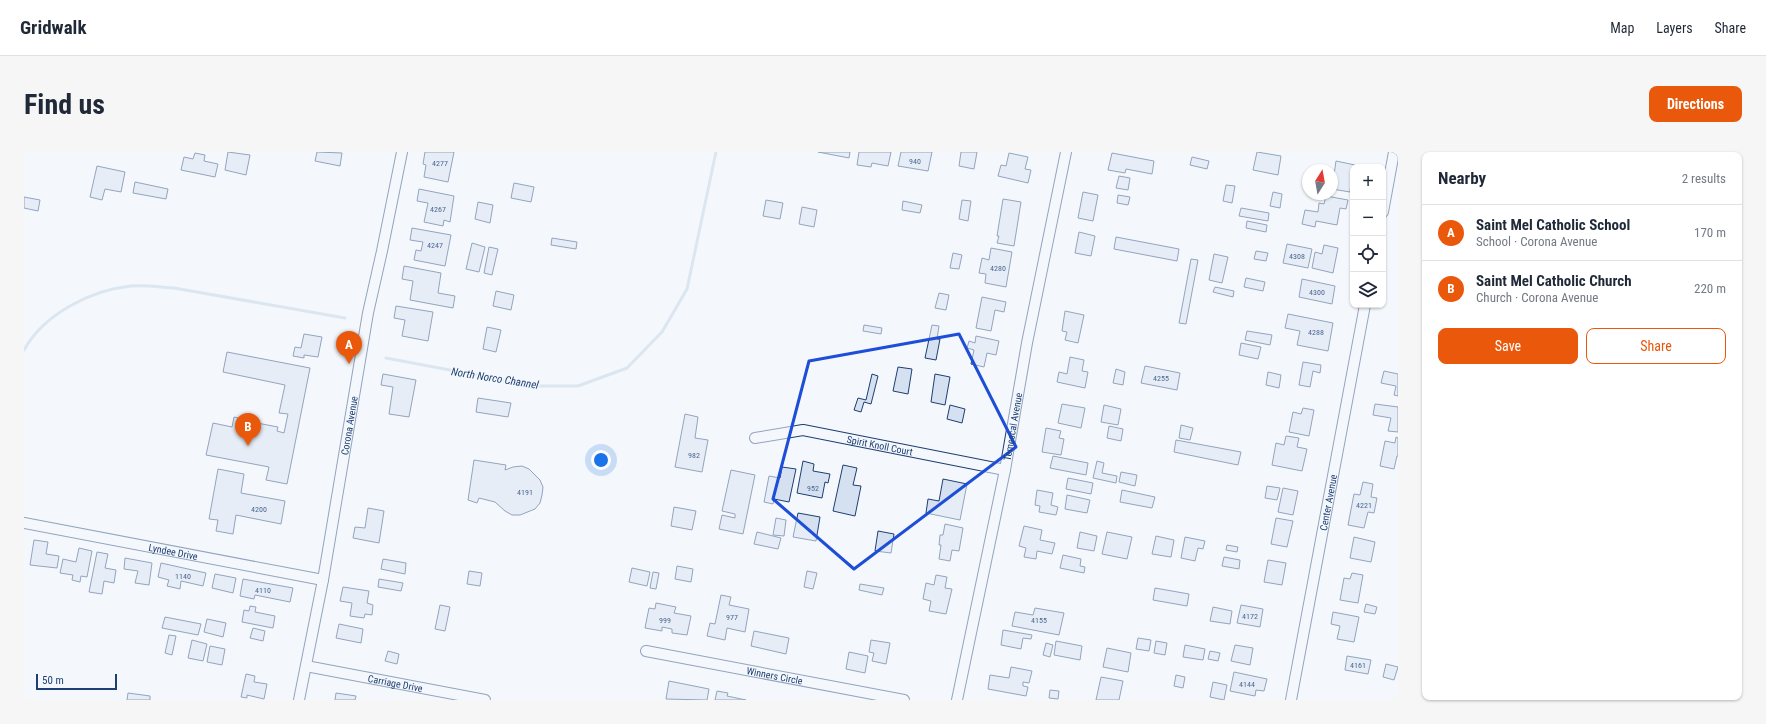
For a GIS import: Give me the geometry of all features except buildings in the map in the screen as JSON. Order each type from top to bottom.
[{"type":"street","name":"Corona Avenue","points":[[299,700],[323,580],[368,313],[402,152]]},
{"type":"street","name":"Temescal Avenue","points":[[957,700],[1006,470],[1026,343],[1066,152]]},
{"type":"street","points":[[1385,200],[1394,152]]},
{"type":"street","name":"Center Avenue","points":[[1291,700],[1364,308]]},
{"type":"street","name":"Spirit Knoll Court","points":[[755,438],[803,430],[1006,470]]},
{"type":"street","name":"Lyndee Drive","points":[[24,524],[323,580]]},
{"type":"street","name":"Winners Circle","points":[[646,651],[904,700]]},
{"type":"street","name":"Carriage Drive","points":[[306,666],[485,700]]},
{"type":"highlighted area","points":[[959,334],[1016,447],[854,569],[773,499],[809,361]]},
{"type":"waterway","name":"North Norco Channel","points":[[386,358],[535,386],[578,386],[627,368],[662,332],[687,289],[716,152]]},
{"type":"waterway","name":"North Norco Channel","points":[[24,350],[44,325],[70,306],[100,293],[116,288],[131,286],[174,288],[345,318]]},
{"type":"place","name":"Saint Mel Catholic School","points":[[349,364]]},
{"type":"place","name":"Saint Mel Catholic Church","points":[[248,446]]}]
